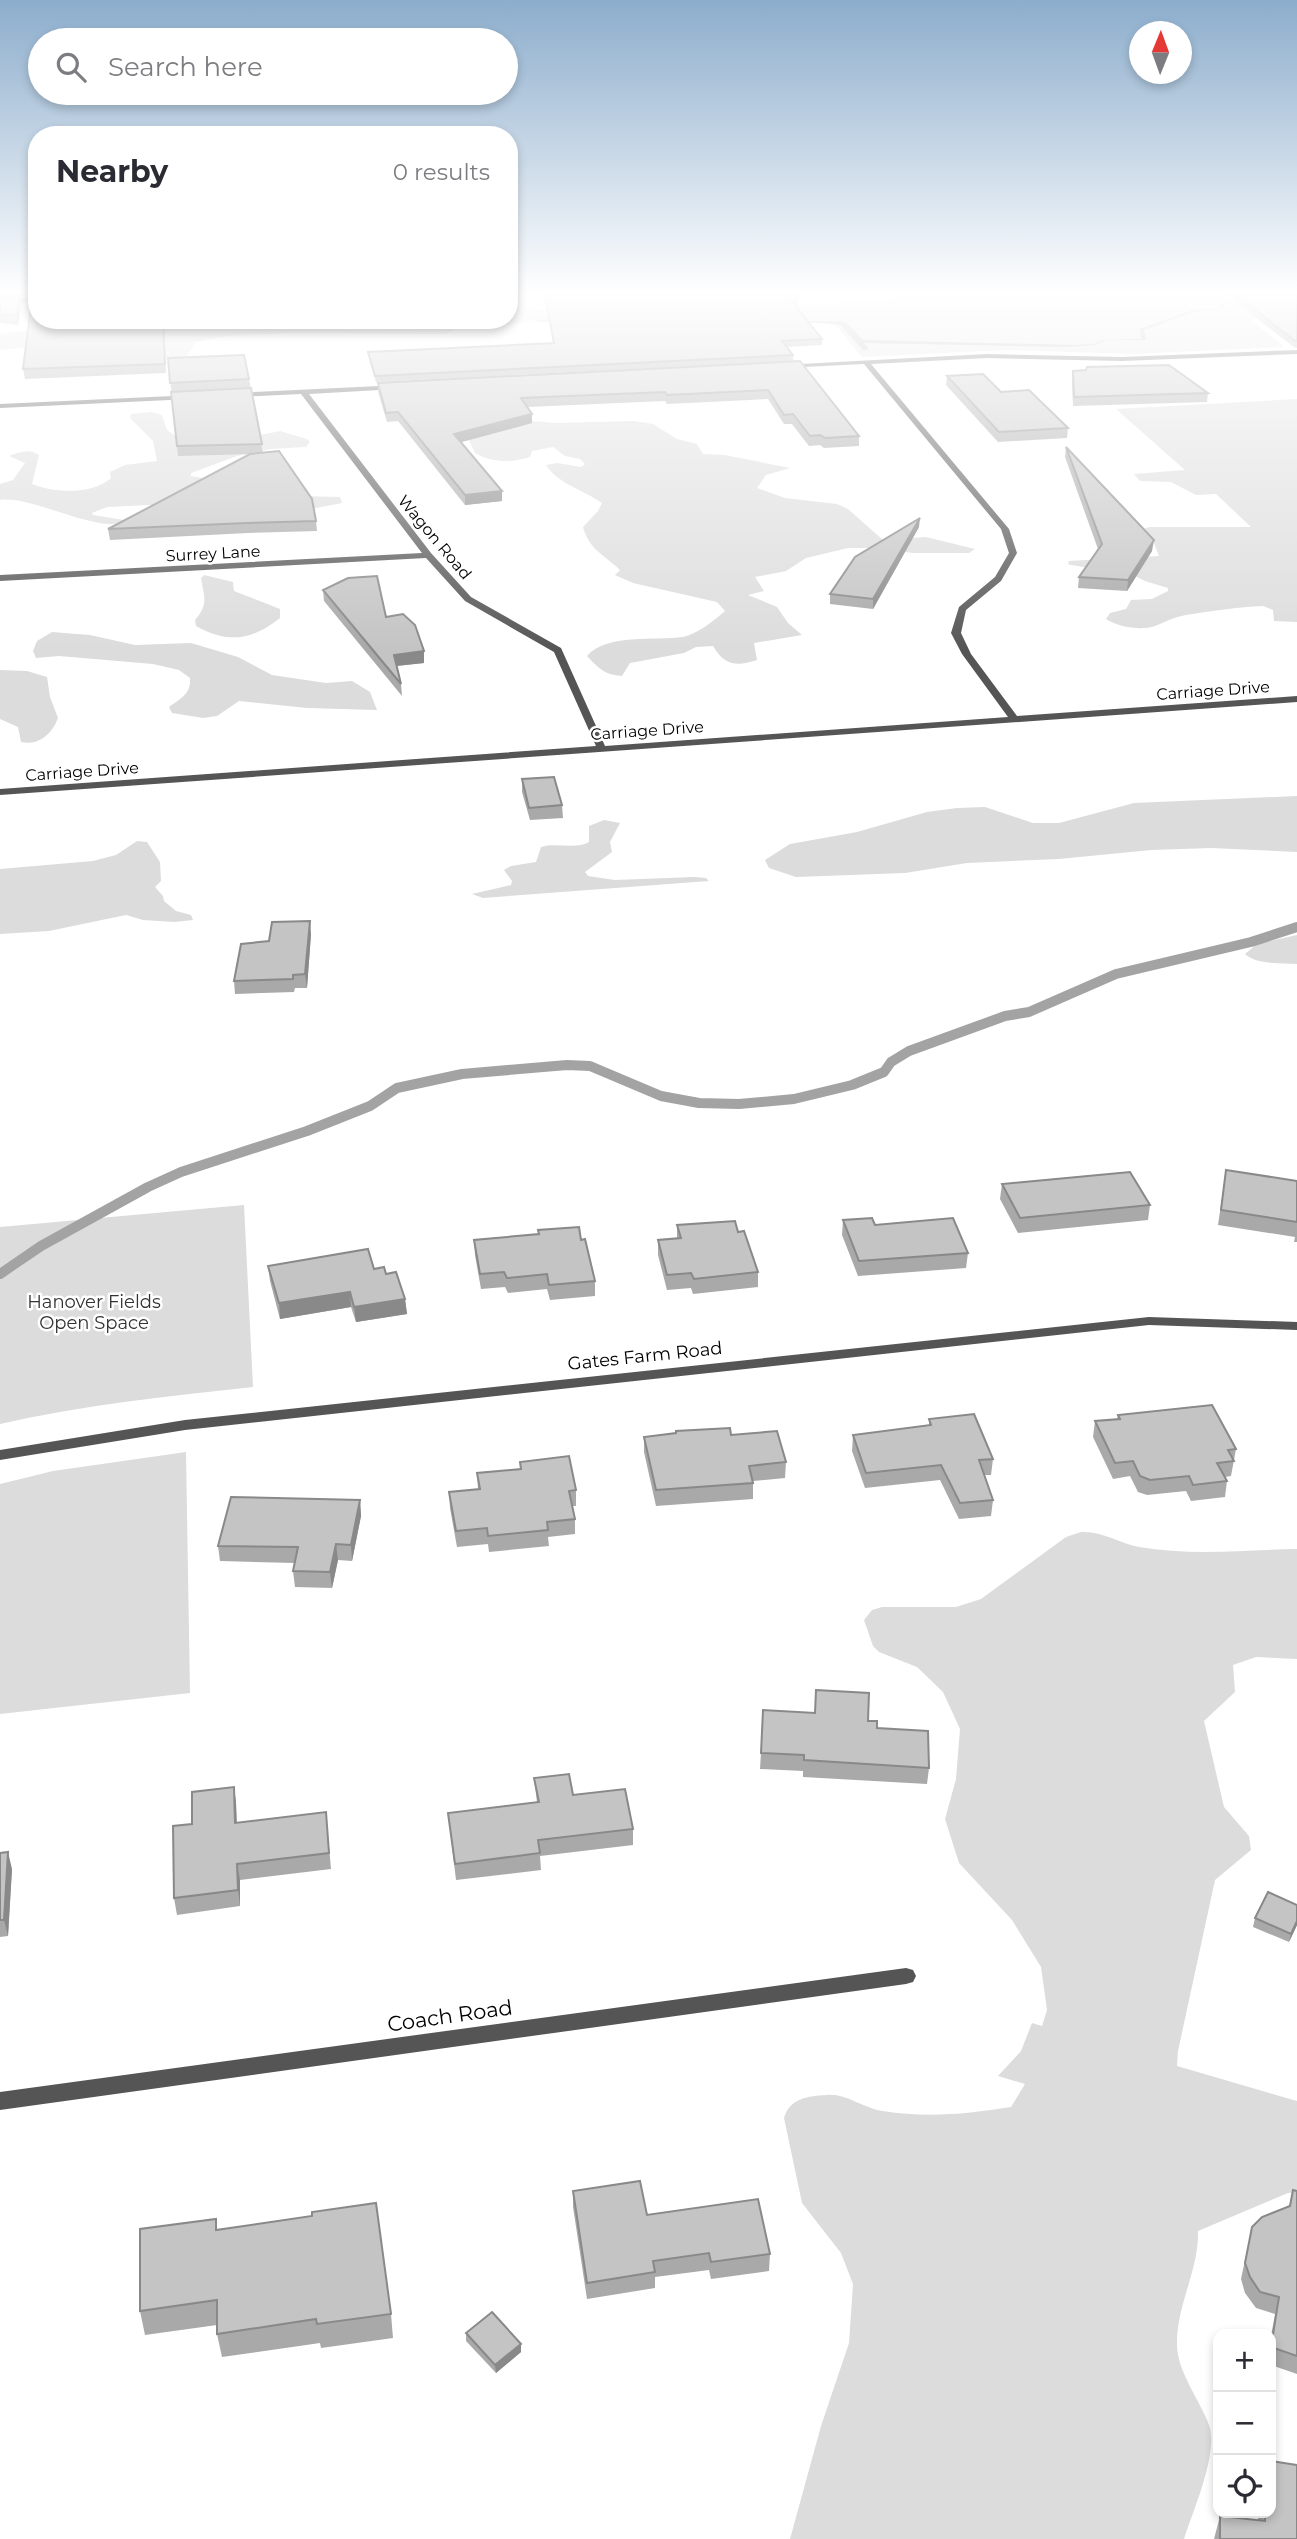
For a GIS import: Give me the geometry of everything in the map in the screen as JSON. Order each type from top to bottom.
[{"type":"street","name":"Wagon Road","points":[[320,413],[428,555],[468,598],[558,650],[602,749]]},
{"type":"street","points":[[909,413],[1005,529],[1013,553],[998,579],[962,609],[956,633],[967,654],[1015,720]]},
{"type":"street","name":"Surrey Lane","points":[[0,578],[428,555]]},
{"type":"street","name":"Carriage Drive","points":[[0,792],[1297,699]]},
{"type":"street","name":"Gates Farm Road","points":[[0,1455],[185,1425],[1149,1321],[1297,1326]]},
{"type":"street","name":"Coach Road","points":[[0,2101],[906,1976]]},
{"type":"green space","points":[[1121,413],[1297,413],[1297,622],[1274,621],[1273,610],[1263,606],[1186,615],[1143,628],[1123,626],[1106,619],[1110,613],[1126,609],[1131,600],[1152,599],[1168,591],[1168,588],[1133,575],[1071,565],[1068,564],[1069,561],[1159,556],[1153,541],[1142,529],[1150,527],[1251,527],[1216,494],[1196,495],[1171,482],[1140,481],[1134,474],[1185,470]]},
{"type":"green space","points":[[131,414],[162,415],[167,430],[185,443],[240,439],[280,431],[307,439],[310,442],[306,447],[271,449],[237,456],[191,473],[191,476],[301,496],[340,497],[342,503],[311,509],[150,505],[107,507],[92,513],[124,520],[115,524],[85,520],[30,503],[0,500],[0,484],[13,480],[25,463],[9,456],[20,452],[28,451],[39,455],[32,484],[62,491],[84,490],[103,484],[111,478],[110,472],[125,465],[157,461],[153,441],[130,418]]},
{"type":"green space","points":[[516,420],[558,423],[633,421],[653,424],[677,439],[697,444],[703,454],[725,455],[790,468],[766,475],[757,488],[785,498],[837,504],[848,509],[883,540],[926,537],[975,549],[969,553],[912,553],[883,548],[848,548],[806,558],[786,571],[755,577],[764,591],[748,595],[777,607],[788,623],[802,635],[754,643],[757,660],[750,662],[731,663],[713,646],[696,647],[684,653],[630,663],[622,676],[611,674],[598,667],[587,656],[606,644],[619,641],[683,637],[705,627],[725,611],[717,602],[633,583],[615,575],[620,570],[593,547],[583,527],[602,503],[564,482],[546,465],[557,463],[581,467],[585,464],[580,459],[565,456],[553,447],[532,451],[530,457],[509,461],[489,459],[475,453],[467,436]]},
{"type":"green space","points":[[204,575],[233,582],[234,591],[280,609],[280,618],[260,631],[240,637],[219,635],[196,626],[195,620],[204,605],[201,578]]},
{"type":"green space","points":[[52,632],[90,635],[135,645],[191,643],[238,657],[272,675],[326,683],[352,681],[370,692],[377,710],[307,708],[239,701],[217,716],[203,718],[172,713],[169,707],[184,695],[190,683],[190,678],[179,670],[153,664],[59,656],[36,658],[33,651],[37,641]]},
{"type":"green space","points":[[0,670],[27,671],[47,677],[50,697],[58,718],[44,738],[34,742],[21,742],[18,727],[0,719]]},
{"type":"green space","points":[[1297,796],[1297,852],[1211,848],[1151,850],[1059,859],[967,863],[905,873],[796,877],[769,868],[765,860],[790,844],[857,832],[927,812],[957,808],[985,807],[1033,823],[1059,823],[1134,803]]},
{"type":"green space","points":[[604,820],[620,823],[610,842],[612,852],[585,872],[588,876],[615,880],[694,877],[706,878],[709,881],[483,898],[472,894],[511,885],[512,881],[504,870],[511,866],[536,862],[541,847],[589,842],[589,826]]},
{"type":"green space","points":[[137,841],[147,842],[160,862],[161,881],[155,887],[164,901],[176,911],[191,915],[193,920],[143,920],[126,915],[49,931],[0,934],[0,869],[93,861],[116,855]]},
{"type":"green space","points":[[1297,935],[1297,964],[1263,962],[1245,954],[1257,944]]},
{"type":"green space","name":"Hanover Fields Open Space","points":[[244,1205],[253,1387],[95,1406],[0,1424],[0,1227]]},
{"type":"green space","points":[[186,1452],[190,1693],[0,1714],[0,1484],[53,1471]]},
{"type":"green space","points":[[1081,1532],[1096,1533],[1131,1545],[1158,1550],[1218,1552],[1297,1549],[1297,1659],[1256,1657],[1233,1665],[1235,1692],[1204,1721],[1224,1807],[1249,1836],[1251,1850],[1215,1880],[1177,2066],[1297,2101],[1297,2192],[1288,2193],[1198,2231],[1195,2260],[1180,2316],[1177,2346],[1185,2376],[1209,2425],[1211,2450],[1204,2482],[1184,2539],[790,2539],[821,2426],[849,2343],[853,2284],[841,2253],[802,2203],[784,2118],[787,2111],[801,2099],[827,2095],[841,2096],[876,2110],[899,2113],[931,2115],[1011,2107],[1025,2084],[998,2076],[1021,2051],[1032,2023],[1042,2026],[1047,2010],[1041,1967],[1012,1920],[959,1863],[945,1819],[956,1779],[960,1729],[943,1692],[917,1667],[879,1652],[873,1646],[864,1620],[872,1610],[882,1607],[956,1607],[981,1599],[1066,1537]]},
{"type":"building","points":[[173,413],[256,413],[262,444],[177,446]]},
{"type":"building","points":[[399,413],[532,413],[454,434],[502,491],[465,495]]},
{"type":"building","points":[[783,413],[841,413],[859,436],[810,436],[793,414]]},
{"type":"building","points":[[982,413],[1053,413],[1068,428],[999,432]]},
{"type":"building","points":[[1066,447],[1154,540],[1128,580],[1079,577],[1102,544]]},
{"type":"building","points":[[279,451],[312,499],[316,521],[108,529],[250,454]]},
{"type":"building","points":[[920,518],[873,599],[830,594],[855,557]]},
{"type":"building","points":[[377,576],[386,617],[403,614],[415,625],[424,651],[394,655],[401,684],[323,590],[348,578]]},
{"type":"building","points":[[554,777],[562,805],[529,808],[522,779]]},
{"type":"building","points":[[310,921],[305,974],[293,975],[293,979],[234,981],[241,944],[269,941],[272,922]]},
{"type":"building","points":[[1226,1170],[1297,1181],[1297,1222],[1221,1210]]},
{"type":"building","points":[[1130,1172],[1150,1205],[1020,1218],[1002,1184]]},
{"type":"building","points":[[872,1218],[875,1225],[953,1218],[968,1253],[859,1261],[843,1220]]},
{"type":"building","points":[[735,1221],[738,1232],[744,1231],[758,1272],[694,1279],[691,1273],[667,1275],[658,1240],[681,1238],[677,1225]]},
{"type":"building","points":[[579,1227],[581,1240],[585,1239],[595,1281],[549,1285],[547,1274],[507,1278],[504,1272],[480,1274],[474,1240]]},
{"type":"building","points":[[368,1249],[374,1269],[384,1267],[386,1274],[396,1272],[405,1299],[354,1307],[350,1292],[279,1303],[268,1266]]},
{"type":"building","points":[[1212,1405],[1236,1449],[1228,1450],[1234,1461],[1217,1463],[1227,1481],[1193,1485],[1189,1476],[1150,1480],[1140,1476],[1133,1461],[1115,1463],[1095,1421],[1120,1419],[1118,1415]]},
{"type":"building","points":[[974,1414],[993,1459],[979,1460],[993,1500],[960,1503],[941,1465],[866,1473],[853,1435],[931,1425],[929,1419]]},
{"type":"building","points":[[730,1428],[731,1435],[777,1431],[786,1462],[749,1466],[753,1483],[656,1490],[644,1437],[676,1431]]},
{"type":"building","points":[[569,1456],[576,1490],[569,1491],[575,1519],[547,1522],[548,1530],[488,1536],[487,1528],[456,1531],[449,1492],[480,1489],[477,1473],[521,1469],[520,1462]]},
{"type":"building","points":[[231,1497],[360,1500],[351,1545],[336,1544],[330,1572],[293,1571],[298,1547],[218,1546]]},
{"type":"building","points":[[816,1690],[869,1693],[868,1721],[877,1721],[877,1728],[928,1731],[929,1768],[804,1760],[804,1755],[761,1753],[763,1710],[815,1713]]},
{"type":"building","points":[[569,1774],[573,1795],[625,1789],[633,1829],[538,1840],[540,1853],[455,1864],[448,1813],[539,1802],[534,1778]]},
{"type":"building","points":[[234,1787],[235,1823],[326,1812],[329,1853],[237,1864],[238,1890],[174,1898],[173,1826],[192,1824],[192,1792]]},
{"type":"building","points":[[8,1852],[4,1920],[0,1920],[0,1853]]},
{"type":"building","points":[[1268,1892],[1297,1905],[1297,1921],[1291,1934],[1255,1918]]},
{"type":"building","points":[[640,2181],[647,2215],[758,2199],[770,2254],[711,2262],[709,2253],[653,2261],[655,2272],[587,2283],[573,2191]]},
{"type":"building","points":[[1293,2190],[1297,2191],[1297,2356],[1276,2349],[1276,2329],[1274,2329],[1279,2297],[1260,2292],[1245,2263],[1252,2227],[1262,2217],[1290,2206]]},
{"type":"building","points":[[376,2203],[391,2314],[317,2324],[316,2319],[217,2334],[217,2300],[140,2311],[140,2229],[216,2219],[216,2230],[312,2216],[312,2212]]},
{"type":"building","points":[[492,2312],[521,2344],[495,2365],[466,2333]]},
{"type":"building","points":[[1276,2462],[1297,2465],[1297,2539],[1220,2539],[1220,2518],[1265,2521],[1265,2518],[1276,2518]]},
{"type":"waterway","points":[[0,1274],[41,1246],[148,1187],[181,1172],[307,1131],[370,1106],[397,1088],[462,1074],[567,1065],[590,1066],[661,1096],[699,1103],[739,1104],[794,1099],[852,1085],[884,1072],[891,1062],[909,1051],[1005,1016],[1029,1012],[1116,974],[1251,942],[1297,927]]}]
